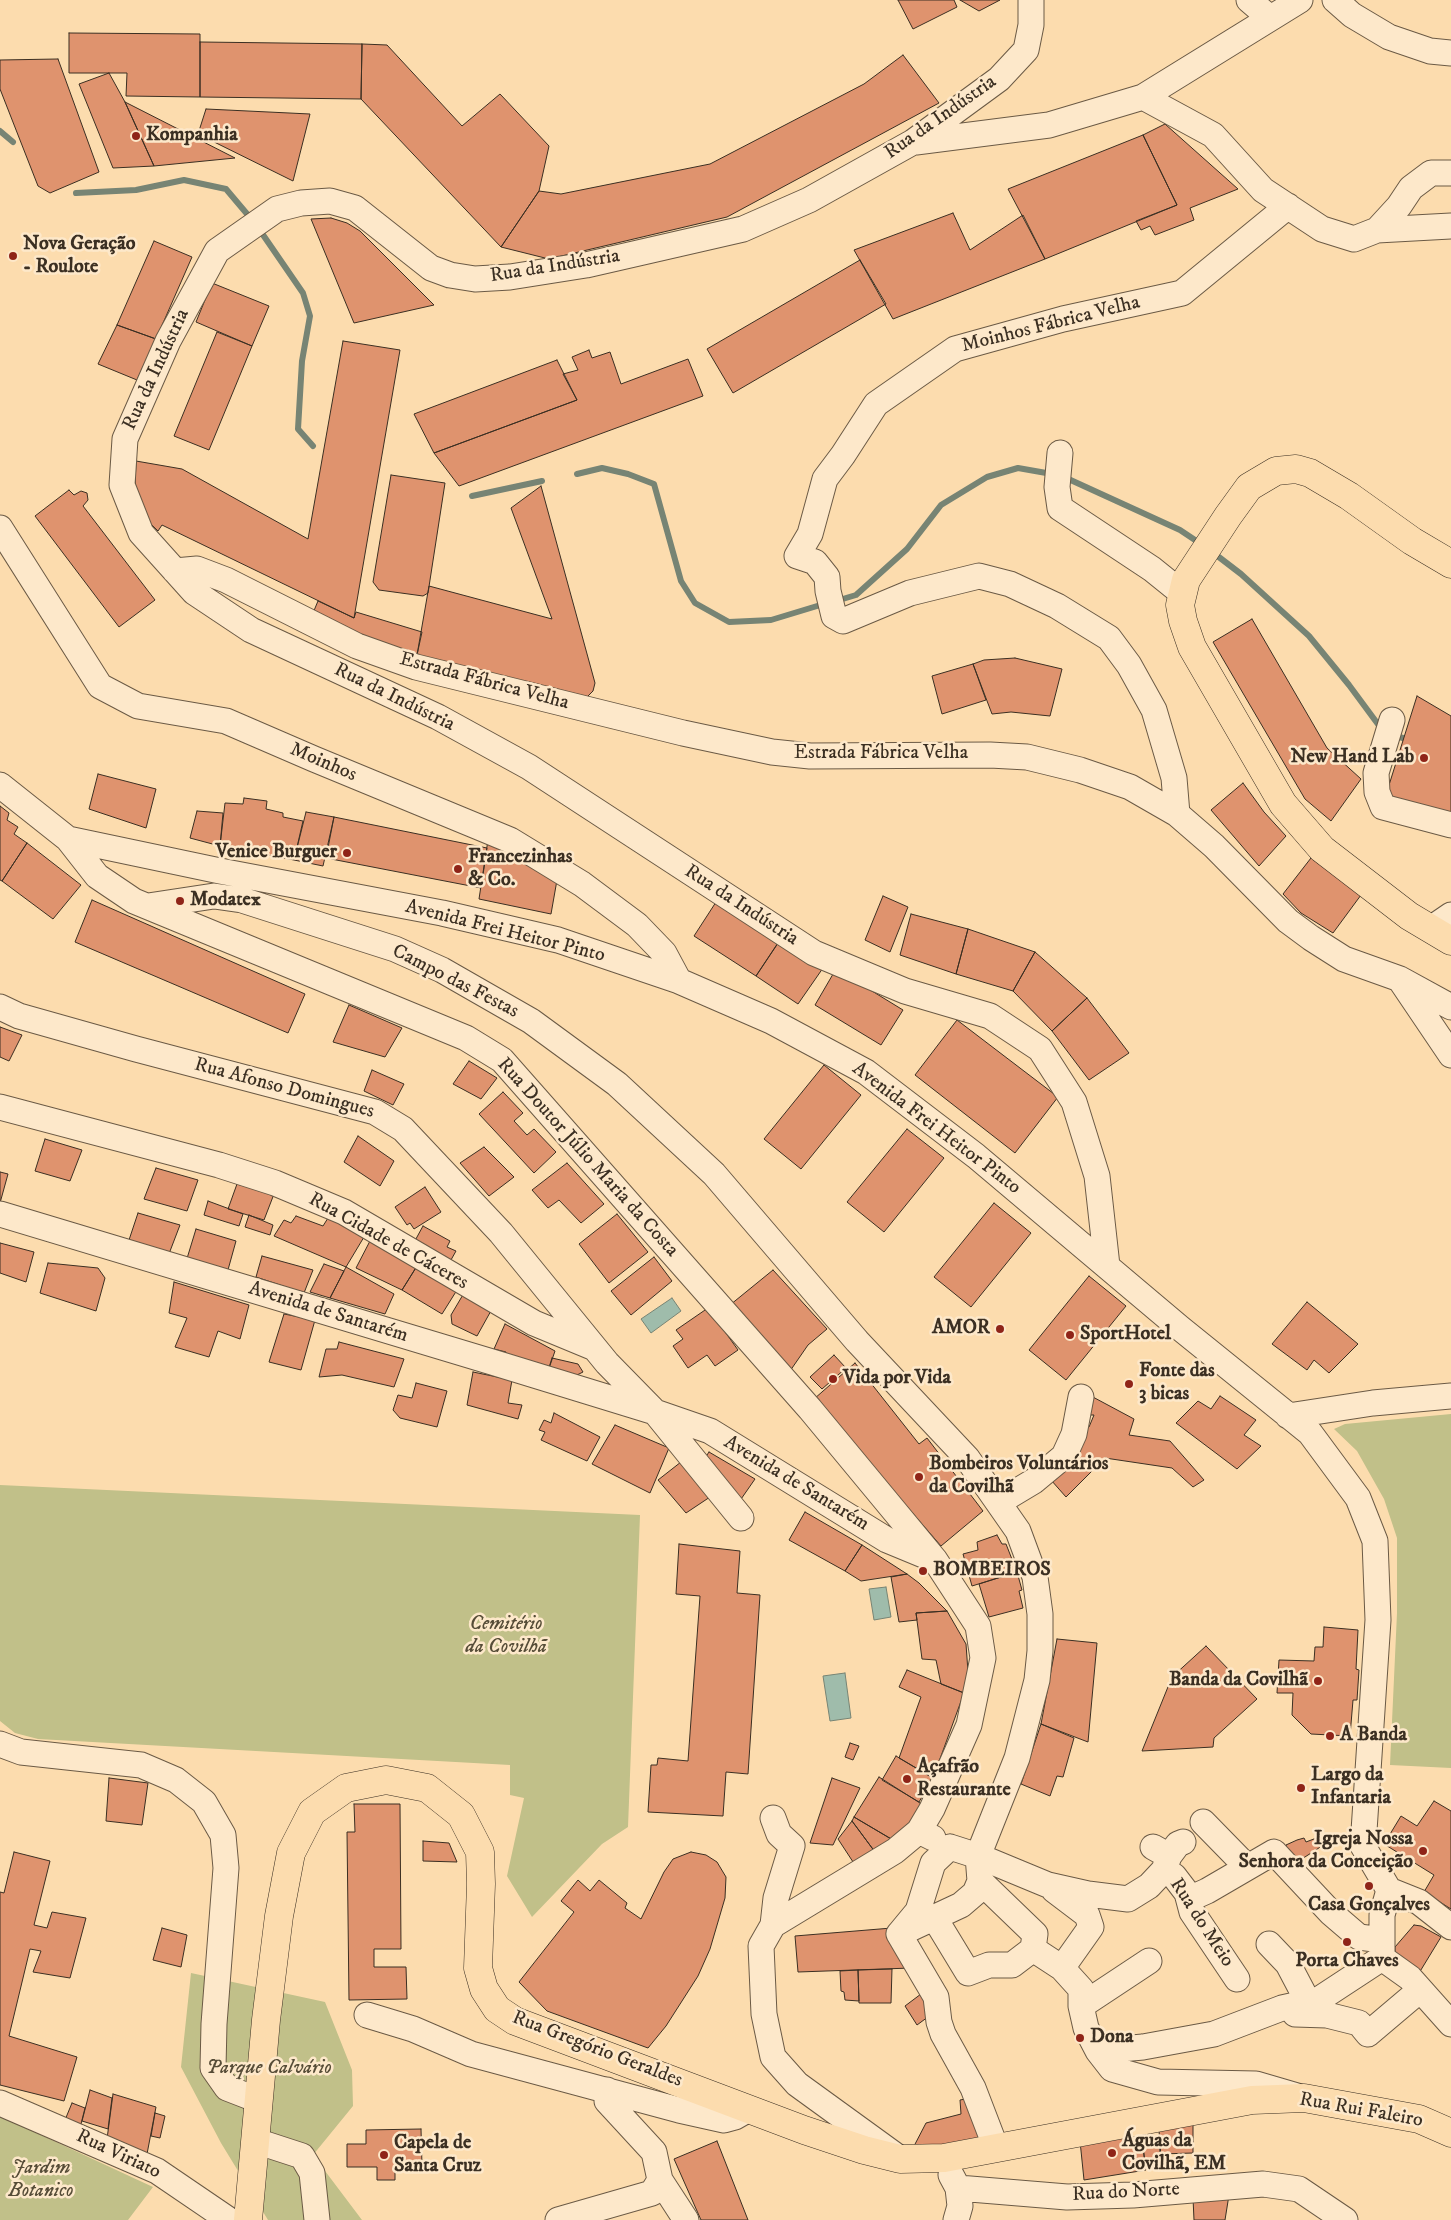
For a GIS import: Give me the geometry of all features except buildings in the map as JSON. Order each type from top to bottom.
[{"type":"main road","points":[[1445,928],[1409,916],[1322,849],[1283,804],[1192,647],[1182,621],[1180,605],[1184,587],[1228,516],[1249,487],[1276,471],[1296,469],[1310,473],[1349,496],[1412,541],[1451,564]]},
{"type":"main road","name":"Rua Gregório Geraldes","points":[[248,2220],[258,2100],[279,1916],[292,1853],[312,1812],[346,1788],[386,1780],[426,1788],[461,1815],[480,1852],[481,1884],[478,1968],[484,1989],[497,2009],[515,2021],[864,2150],[900,2159],[944,2158]]},
{"type":"main road","name":"Rua Rui Faleiro","points":[[944,2158],[1252,2100],[1304,2098],[1419,2119],[1451,2133]]},
{"type":"street","name":"Rua da Indústria","points":[[1031,0],[1032,25],[1026,50],[998,79],[913,142],[809,200],[743,229],[586,265],[510,277],[476,279],[450,276],[431,268],[355,208],[330,201],[301,203],[277,210],[217,251],[168,341],[125,439],[122,485],[141,533],[194,592],[251,630],[438,717],[529,767],[814,953],[905,991],[990,1016],[1040,1049],[1074,1102],[1097,1176],[1107,1266]]},
{"type":"street","points":[[1249,0],[1270,18]]},
{"type":"street","points":[[913,142],[1049,125],[1143,97],[1300,0]]},
{"type":"street","points":[[1336,0],[1352,15],[1390,37],[1430,52],[1451,53]]},
{"type":"street","points":[[1143,97],[1213,135],[1263,190],[1322,229],[1354,239],[1377,230],[1451,226]]},
{"type":"street","points":[[1377,230],[1399,206],[1411,188],[1431,173],[1451,173]]},
{"type":"street","name":"Moinhos Fábrica Velha","points":[[1177,814],[1174,778],[1154,710],[1129,665],[1109,638],[1057,606],[1010,584],[978,576],[910,593],[843,621],[834,616],[827,577],[814,562],[797,556],[810,534],[824,479],[844,455],[876,404],[955,349],[1063,318],[1182,294],[1288,206]]},
{"type":"street","points":[[1060,453],[1057,487],[1060,508],[1152,569],[1184,587]]},
{"type":"street","name":"Moinhos","points":[[0,528],[100,686],[138,706],[226,721],[314,760],[510,840],[582,884],[637,925],[664,953],[679,981]]},
{"type":"street","name":"Estrada Fábrica Velha","points":[[175,571],[198,569],[226,580],[357,646],[416,667],[674,730],[772,752],[810,756],[990,754],[1027,757],[1080,770],[1130,787],[1177,814],[1214,846],[1288,921],[1311,938],[1344,959],[1400,979],[1451,1007]]},
{"type":"street","points":[[1392,720],[1376,772],[1377,792],[1383,808],[1451,825]]},
{"type":"street","points":[[0,785],[68,838]]},
{"type":"street","name":"Avenida Frei Heitor Pinto","points":[[68,838],[220,871],[442,913],[558,940],[679,981],[771,1021],[866,1072],[976,1156],[1310,1433],[1358,1498],[1375,1541],[1378,1620],[1363,1846],[1389,1890]]},
{"type":"street","name":"Rua Doutor Júlio Maria da Costa","points":[[68,838],[98,876],[134,901],[466,1038],[502,1060],[810,1409],[935,1560],[978,1626],[983,1658],[968,1726],[932,1809],[918,1831],[895,1851],[773,1926]]},
{"type":"street","name":"Campo das Festas","points":[[148,906],[214,896],[242,900],[396,949],[442,970],[531,1021],[617,1084],[714,1174],[857,1341],[967,1458],[1018,1531],[1035,1576],[1040,1614],[1040,1651],[1037,1680],[1017,1758],[978,1856]]},
{"type":"street","points":[[1400,979],[1451,1055]]},
{"type":"street","name":"Rua Afonso Domingues","points":[[0,1007],[19,1016],[136,1050],[375,1112],[403,1128],[501,1233],[594,1348],[655,1412]]},
{"type":"street","name":"Rua Cidade de Cáceres","points":[[0,1107],[219,1165],[275,1183],[344,1212],[534,1323],[594,1348]]},
{"type":"street","name":"Avenida de Santarém","points":[[0,1214],[655,1412],[710,1431],[887,1540],[935,1560]]},
{"type":"street","points":[[1288,1416],[1373,1403],[1451,1396]]},
{"type":"street","points":[[999,1502],[1034,1481],[1064,1456],[1074,1434],[1081,1397]]},
{"type":"street","name":"Avenida de Santarém","points":[[655,1412],[740,1518]]},
{"type":"street","points":[[0,1744],[21,1752],[141,1765],[176,1780],[204,1802],[223,1835],[226,1868],[214,2024],[213,2068],[228,2088],[258,2100]]},
{"type":"street","points":[[773,1818],[779,1834],[792,1846],[776,1898],[773,1926],[761,1946],[764,2014],[773,2057],[797,2084],[900,2159]]},
{"type":"street","points":[[1203,1822],[1247,1867]]},
{"type":"street","points":[[918,1831],[950,1847],[978,1856],[1048,1885],[1087,1915],[1092,1926],[1062,1968]]},
{"type":"street","points":[[899,1934],[918,1911],[933,1863],[950,1847]]},
{"type":"street","points":[[1189,1899],[1207,1891],[1274,1852],[1331,1914],[1359,1937],[1382,1949],[1451,2024]]},
{"type":"street","name":"Rua do Meio","points":[[1048,1885],[1088,1894],[1128,1899],[1149,1886],[1167,1854],[1174,1876],[1187,1893],[1192,1912],[1237,1979]]},
{"type":"street","points":[[899,1934],[961,1905],[975,1893],[980,1881],[978,1856]]},
{"type":"street","points":[[934,1917],[968,1973],[989,1965],[1012,1965],[1033,1949],[1035,1934],[980,1881]]},
{"type":"street","points":[[1382,1949],[1382,1914],[1389,1890],[1420,1902],[1451,1928]]},
{"type":"street","points":[[899,1934],[936,1997],[939,2022],[943,2034],[973,2088],[996,2148]]},
{"type":"street","points":[[1269,1944],[1288,1964],[1308,2002]]},
{"type":"street","points":[[1033,1949],[1062,1968],[1081,1989],[1081,2006],[1086,2028],[1098,2051],[1112,2069],[1158,2082],[1256,2084],[1304,2098]]},
{"type":"street","points":[[1098,2051],[1143,2047],[1214,2034],[1270,2013],[1318,2000],[1382,1949]]},
{"type":"street","points":[[1081,2006],[1149,1962]]},
{"type":"street","points":[[1270,2013],[1327,2015],[1360,2023],[1368,2034],[1420,1990]]},
{"type":"street","points":[[367,2015],[413,2029],[471,2054],[680,2110],[724,2120],[735,2117],[749,2109]]},
{"type":"street","points":[[607,2090],[607,2101],[654,2152],[660,2180],[686,2220]]},
{"type":"street","name":"Rua Viriato","points":[[0,2102],[157,2171],[229,2220]]},
{"type":"street","points":[[256,2141],[302,2156],[312,2173],[316,2220]]},
{"type":"street","points":[[944,2158],[958,2188],[960,2206],[956,2220]]},
{"type":"street","points":[[558,2220],[652,2192],[660,2180]]},
{"type":"street","name":"Rua do Norte","points":[[958,2188],[1067,2197],[1133,2195],[1263,2184],[1299,2189],[1345,2220]]},
{"type":"green space","points":[[1451,1414],[1451,1768],[1390,1765],[1397,1613],[1397,1538],[1384,1499],[1357,1451],[1334,1429],[1345,1424]]},
{"type":"green space","name":"Cemitério da Covilhã","points":[[0,1485],[640,1515],[628,1827],[602,1844],[532,1917],[507,1876],[524,1798],[510,1795],[510,1765],[38,1739],[15,1733],[0,1721]]},
{"type":"green space","name":"Parque Calvário","points":[[191,1973],[325,2002],[352,2070],[353,2106],[313,2155],[362,2220],[268,2220],[221,2143],[181,2067]]},
{"type":"green space","name":"Jardim Botanico","points":[[0,2116],[153,2187],[128,2220],[0,2220]]},
{"type":"shaded area","points":[[672,1298],[681,1311],[651,1333],[641,1319]]},
{"type":"shaded area","points":[[886,1587],[891,1617],[874,1620],[869,1589]]},
{"type":"shaded area","points":[[845,1673],[851,1718],[830,1721],[823,1676]]},
{"type":"waterway","points":[[0,131],[13,142]]},
{"type":"waterway","points":[[76,193],[136,190],[184,180],[226,189],[253,221]]},
{"type":"waterway","points":[[259,229],[303,293],[310,316],[302,361],[298,429],[313,446]]},
{"type":"waterway","points":[[577,474],[602,468],[628,474],[654,484],[681,581],[695,603],[729,622],[771,620],[827,603]]},
{"type":"waterway","points":[[836,601],[856,595],[907,549],[941,505],[987,477],[1018,468],[1052,474]]},
{"type":"waterway","points":[[1064,477],[1180,530],[1201,544]]},
{"type":"waterway","points":[[472,496],[542,481]]},
{"type":"waterway","points":[[1211,551],[1241,574],[1309,636],[1383,731]]},
{"type":"waterway","points":[[1392,735],[1403,738]]},
{"type":"place","name":"Kompanhia","points":[[136,136]]},
{"type":"place","name":"Nova Geração - Roulote","points":[[13,256]]},
{"type":"place","name":"New Hand Lab","points":[[1424,758]]},
{"type":"place","name":"Venice Burguer","points":[[347,853]]},
{"type":"place","name":"Francezinhas & Co.","points":[[458,869]]},
{"type":"place","name":"Modatex","points":[[180,901]]},
{"type":"place","name":"AMOR","points":[[1000,1329]]},
{"type":"place","name":"SportHotel","points":[[1070,1335]]},
{"type":"place","name":"Vida por Vida","points":[[833,1379]]},
{"type":"place","name":"Fonte das 3 bicas","points":[[1129,1384]]},
{"type":"place","name":"Bombeiros Voluntários da Covilhã","points":[[919,1477]]},
{"type":"place","name":"BOMBEIROS","points":[[923,1571]]},
{"type":"place","name":"Banda da Covilhã","points":[[1318,1681]]},
{"type":"place","name":"A Banda","points":[[1330,1736]]},
{"type":"place","name":"Açafrão Restaurante","points":[[907,1779]]},
{"type":"place","name":"Largo da Infantaria","points":[[1301,1788]]},
{"type":"place","name":"Igreja Nossa Senhora da Conceição","points":[[1423,1851]]},
{"type":"place","name":"Casa Gonçalves","points":[[1369,1886]]},
{"type":"place","name":"Porta Chaves","points":[[1347,1942]]},
{"type":"place","name":"Dona","points":[[1080,2038]]},
{"type":"place","name":"Águas da Covilhã, EM","points":[[1112,2153]]},
{"type":"place","name":"Capela de Santa Cruz","points":[[384,2155]]}]
